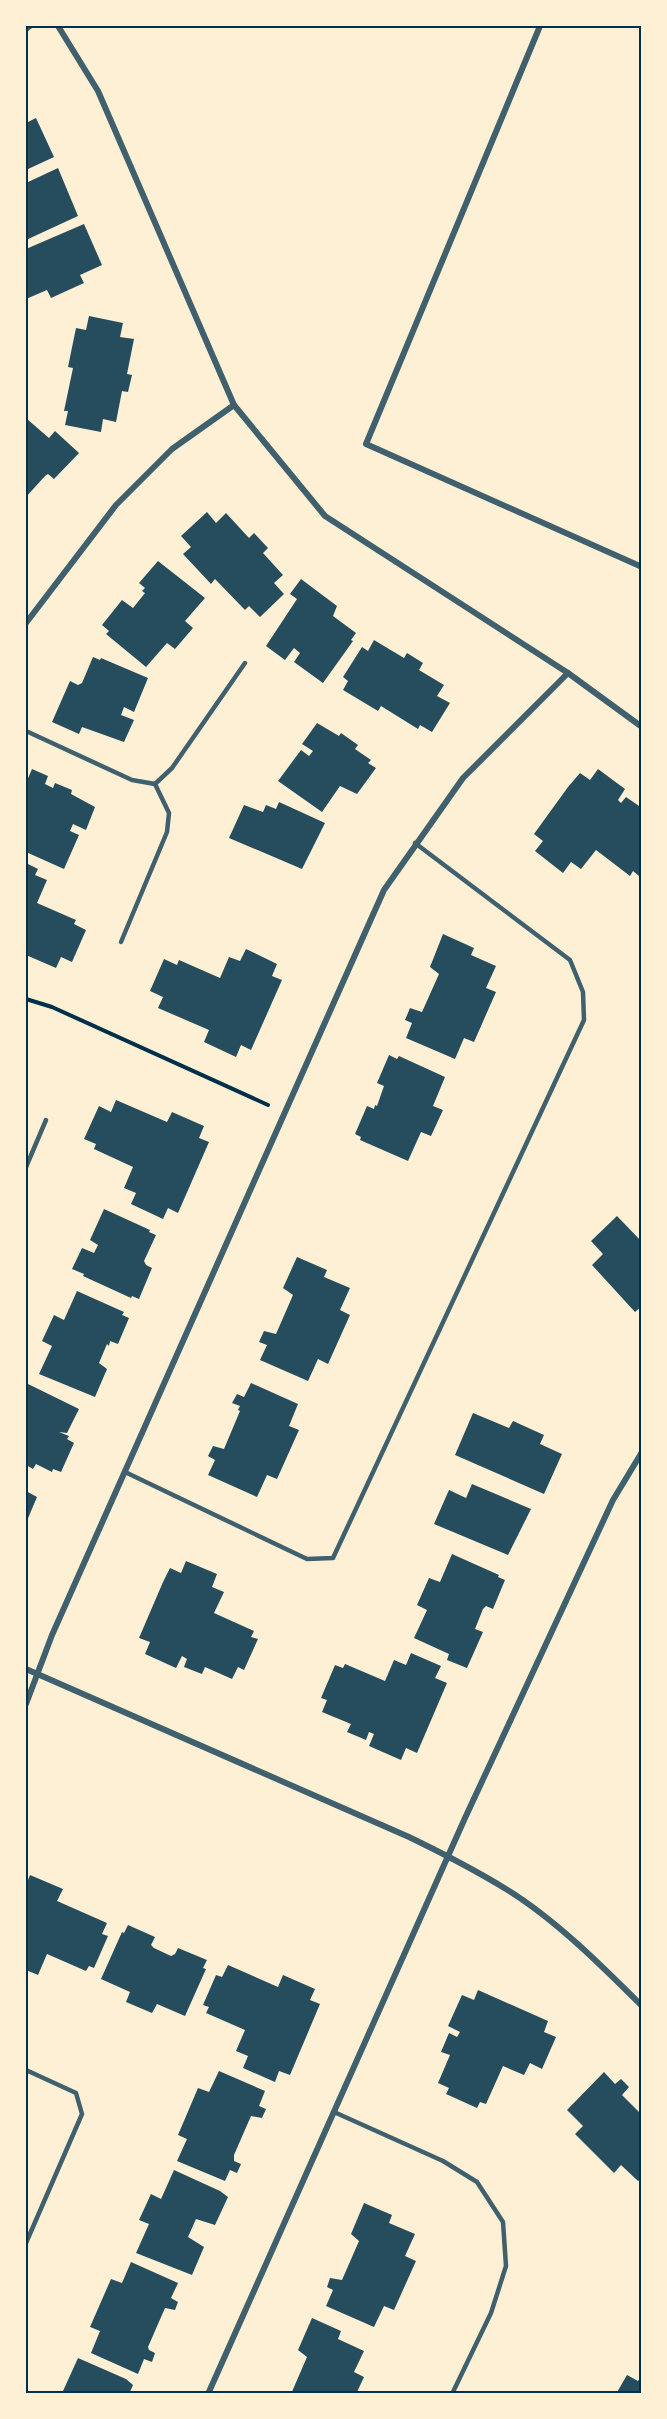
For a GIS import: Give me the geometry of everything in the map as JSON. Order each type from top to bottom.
[{"type":"street","points":[[58,26],[98,91],[234,405],[325,516],[568,673],[642,727]]},
{"type":"street","points":[[540,26],[366,444],[642,567]]},
{"type":"street","points":[[26,623],[116,505],[172,449],[234,405]]},
{"type":"street","points":[[26,1704],[125,1472],[384,890],[463,778],[568,673]]},
{"type":"street","points":[[208,2394],[449,1857],[613,1500],[642,1452]]},
{"type":"street","points":[[26,1669],[409,1837],[449,1857],[508,1890],[592,1956],[642,2006]]},
{"type":"lane","points":[[26,30],[31,26]]},
{"type":"lane","points":[[155,784],[172,768],[244,663]]},
{"type":"lane","points":[[26,731],[132,780],[155,784]]},
{"type":"lane","points":[[121,942],[167,832],[169,813],[155,784]]},
{"type":"lane","points":[[125,1472],[307,1559],[333,1558],[584,1020],[583,992],[570,960],[415,843]]},
{"type":"lane","points":[[26,1167],[46,1120]]},
{"type":"lane","points":[[26,2070],[76,2093],[82,2114],[26,2243]]},
{"type":"lane","points":[[334,2112],[442,2161],[477,2182],[503,2222],[506,2266],[491,2313],[452,2394]]},
{"type":"path","points":[[26,999],[52,1007],[285,1113]]},
{"type":"building","points":[[36,118],[54,157],[26,170],[26,123]]},
{"type":"building","points":[[58,168],[78,216],[26,240],[26,183]]},
{"type":"building","points":[[84,224],[102,265],[80,275],[84,283],[51,298],[47,290],[26,299],[26,249]]},
{"type":"building","points":[[89,316],[123,323],[120,337],[134,339],[127,374],[132,375],[128,392],[122,391],[116,422],[103,419],[101,432],[65,425],[68,411],[64,411],[73,368],[68,367],[76,328],[86,330]]},
{"type":"building","points":[[27,419],[49,438],[55,431],[79,453],[54,479],[48,474],[26,497]]},
{"type":"building","points":[[207,512],[216,523],[226,513],[249,538],[254,533],[268,548],[263,553],[283,575],[274,583],[284,594],[260,617],[249,606],[245,610],[215,579],[211,584],[183,554],[191,547],[181,536]]},
{"type":"building","points":[[158,561],[205,598],[185,621],[193,628],[175,649],[167,643],[146,667],[106,634],[109,631],[102,625],[122,600],[133,608],[145,593],[142,591],[145,588],[139,583]]},
{"type":"building","points":[[301,579],[337,606],[333,616],[356,633],[351,640],[353,641],[323,683],[294,662],[300,653],[294,648],[285,660],[266,646],[297,599],[290,594]]},
{"type":"building","points":[[374,640],[404,658],[407,653],[423,663],[419,670],[444,685],[437,696],[450,703],[432,732],[420,725],[418,729],[381,706],[378,711],[343,690],[348,681],[343,677],[362,647],[368,651]]},
{"type":"building","points":[[93,657],[100,660],[101,658],[148,678],[134,712],[124,707],[121,715],[134,720],[124,742],[82,727],[79,734],[52,722],[70,681],[78,685],[82,683]]},
{"type":"building","points":[[317,723],[339,736],[341,733],[358,745],[355,749],[371,760],[368,763],[376,768],[357,794],[340,786],[322,812],[278,781],[301,750],[309,756],[313,751],[302,744]]},
{"type":"building","points":[[32,769],[48,776],[45,784],[53,788],[55,783],[72,790],[71,794],[95,807],[86,830],[73,824],[70,831],[79,835],[64,869],[26,852],[26,783]]},
{"type":"building","points":[[598,769],[625,789],[618,800],[621,803],[626,797],[642,808],[639,816],[642,818],[642,873],[639,876],[633,871],[630,876],[596,850],[581,869],[571,862],[563,873],[535,851],[543,841],[534,834],[568,787],[580,773],[590,780]]},
{"type":"building","points":[[279,802],[325,823],[302,869],[229,838],[244,805],[263,812],[266,805],[276,809]]},
{"type":"building","points":[[26,863],[38,869],[35,875],[47,880],[37,903],[76,920],[74,924],[86,930],[72,962],[61,957],[56,968],[26,955]]},
{"type":"building","points":[[443,934],[474,948],[471,955],[496,966],[486,988],[496,992],[474,1042],[464,1038],[455,1059],[406,1038],[412,1023],[405,1020],[410,1008],[422,1012],[439,974],[430,967]]},
{"type":"building","points":[[246,949],[277,964],[272,976],[282,980],[251,1050],[241,1045],[236,1057],[204,1042],[209,1030],[158,1008],[163,997],[150,991],[164,959],[177,965],[179,960],[220,978],[229,957],[240,961]]},
{"type":"building","points":[[389,1055],[397,1059],[399,1056],[445,1077],[433,1106],[443,1110],[431,1136],[421,1132],[408,1161],[360,1140],[361,1137],[355,1134],[367,1106],[374,1109],[375,1105],[377,1106],[384,1086],[377,1083]]},
{"type":"building","points":[[116,1100],[167,1122],[172,1112],[204,1126],[199,1138],[209,1142],[178,1213],[168,1208],[163,1219],[131,1204],[136,1193],[124,1188],[133,1167],[94,1149],[96,1144],[84,1139],[99,1106],[111,1112]]},
{"type":"building","points":[[104,1209],[156,1235],[144,1261],[152,1268],[139,1299],[132,1296],[131,1298],[72,1269],[82,1248],[94,1253],[98,1245],[90,1240]]},
{"type":"building","points":[[617,1216],[642,1242],[642,1306],[635,1312],[592,1265],[603,1254],[591,1241]]},
{"type":"building","points":[[297,1257],[327,1270],[324,1277],[350,1288],[340,1310],[350,1315],[328,1364],[318,1359],[308,1381],[260,1360],[267,1345],[259,1342],[264,1331],[276,1334],[293,1295],[283,1288]]},
{"type":"building","points":[[77,1291],[124,1312],[122,1315],[129,1318],[118,1344],[110,1341],[109,1346],[107,1344],[99,1363],[107,1369],[95,1397],[39,1374],[52,1346],[42,1341],[54,1315],[64,1320]]},
{"type":"building","points":[[26,1383],[79,1409],[67,1433],[59,1432],[69,1436],[67,1439],[74,1443],[61,1472],[53,1469],[52,1472],[36,1464],[33,1469],[26,1465]]},
{"type":"building","points":[[251,1383],[298,1404],[289,1426],[299,1430],[277,1479],[267,1475],[257,1497],[208,1475],[215,1460],[208,1456],[213,1446],[224,1449],[240,1411],[238,1410],[240,1406],[232,1403],[237,1394],[244,1397]]},
{"type":"building","points":[[473,1413],[509,1428],[513,1421],[544,1435],[540,1444],[562,1454],[544,1494],[455,1455]]},
{"type":"building","points":[[472,1484],[531,1509],[508,1555],[434,1524],[449,1490],[466,1498]]},
{"type":"building","points":[[26,1491],[37,1497],[26,1523]]},
{"type":"building","points":[[452,1554],[499,1575],[498,1577],[505,1580],[493,1609],[486,1606],[483,1609],[475,1629],[483,1632],[467,1668],[447,1660],[449,1654],[414,1638],[427,1610],[417,1605],[429,1578],[440,1582]]},
{"type":"building","points":[[186,1561],[217,1574],[212,1587],[224,1592],[214,1613],[254,1631],[251,1637],[258,1639],[244,1670],[238,1667],[232,1679],[205,1667],[202,1674],[184,1667],[187,1659],[182,1656],[176,1668],[145,1654],[150,1642],[139,1638],[163,1582],[170,1568],[181,1573]]},
{"type":"building","points":[[411,1653],[441,1666],[435,1678],[447,1683],[417,1753],[406,1748],[401,1760],[369,1746],[374,1734],[369,1732],[366,1740],[347,1732],[351,1724],[322,1712],[327,1700],[321,1698],[335,1665],[343,1668],[345,1664],[385,1681],[394,1660],[406,1665]]},
{"type":"building","points":[[30,1875],[63,1889],[57,1901],[107,1923],[102,1934],[108,1936],[94,1968],[89,1966],[86,1971],[47,1954],[38,1975],[26,1970],[26,1885]]},
{"type":"building","points":[[128,1925],[155,1937],[151,1945],[171,1956],[178,1948],[207,1960],[203,1968],[206,1969],[185,2016],[157,2004],[152,2013],[126,2002],[130,1992],[101,1979],[122,1932],[124,1933]]},
{"type":"building","points":[[228,1965],[278,1987],[283,1975],[315,1989],[310,2000],[320,2004],[290,2075],[279,2071],[275,2082],[243,2068],[248,2056],[236,2051],[245,2030],[206,2013],[209,2007],[203,2005],[216,1975],[222,1977]]},
{"type":"building","points":[[478,1990],[548,2021],[544,2032],[556,2037],[542,2069],[530,2063],[524,2075],[503,2066],[486,2104],[480,2102],[477,2108],[446,2094],[449,2088],[438,2083],[450,2055],[441,2052],[449,2033],[457,2037],[460,2032],[448,2026],[462,1995],[474,2000]]},
{"type":"building","points":[[219,2071],[265,2091],[259,2106],[266,2109],[262,2118],[251,2116],[234,2155],[234,2161],[241,2164],[237,2173],[230,2170],[225,2181],[177,2161],[187,2139],[178,2135],[198,2088],[209,2092]]},
{"type":"building","points":[[604,2072],[615,2084],[621,2079],[629,2087],[622,2095],[642,2115],[642,2178],[638,2181],[621,2165],[614,2173],[575,2134],[583,2126],[567,2110]]},
{"type":"building","points":[[174,2170],[228,2197],[215,2225],[196,2219],[188,2237],[204,2247],[192,2275],[136,2253],[149,2224],[139,2220],[151,2194],[161,2199]]},
{"type":"building","points":[[364,2203],[392,2215],[389,2223],[415,2234],[405,2256],[416,2261],[394,2310],[384,2306],[374,2327],[326,2306],[333,2290],[327,2287],[330,2278],[342,2280],[359,2241],[351,2234]]},
{"type":"building","points":[[131,2262],[178,2283],[171,2298],[178,2302],[175,2310],[165,2308],[148,2347],[155,2353],[152,2362],[144,2359],[138,2374],[91,2353],[100,2331],[90,2327],[111,2279],[122,2283]]},
{"type":"building","points":[[312,2318],[341,2331],[338,2339],[364,2351],[354,2372],[364,2377],[356,2394],[291,2394],[307,2357],[298,2350]]},
{"type":"building","points":[[78,2358],[126,2379],[133,2385],[129,2394],[68,2394],[63,2391]]},
{"type":"building","points":[[627,2375],[638,2381],[642,2375],[642,2394],[616,2394]]}]
